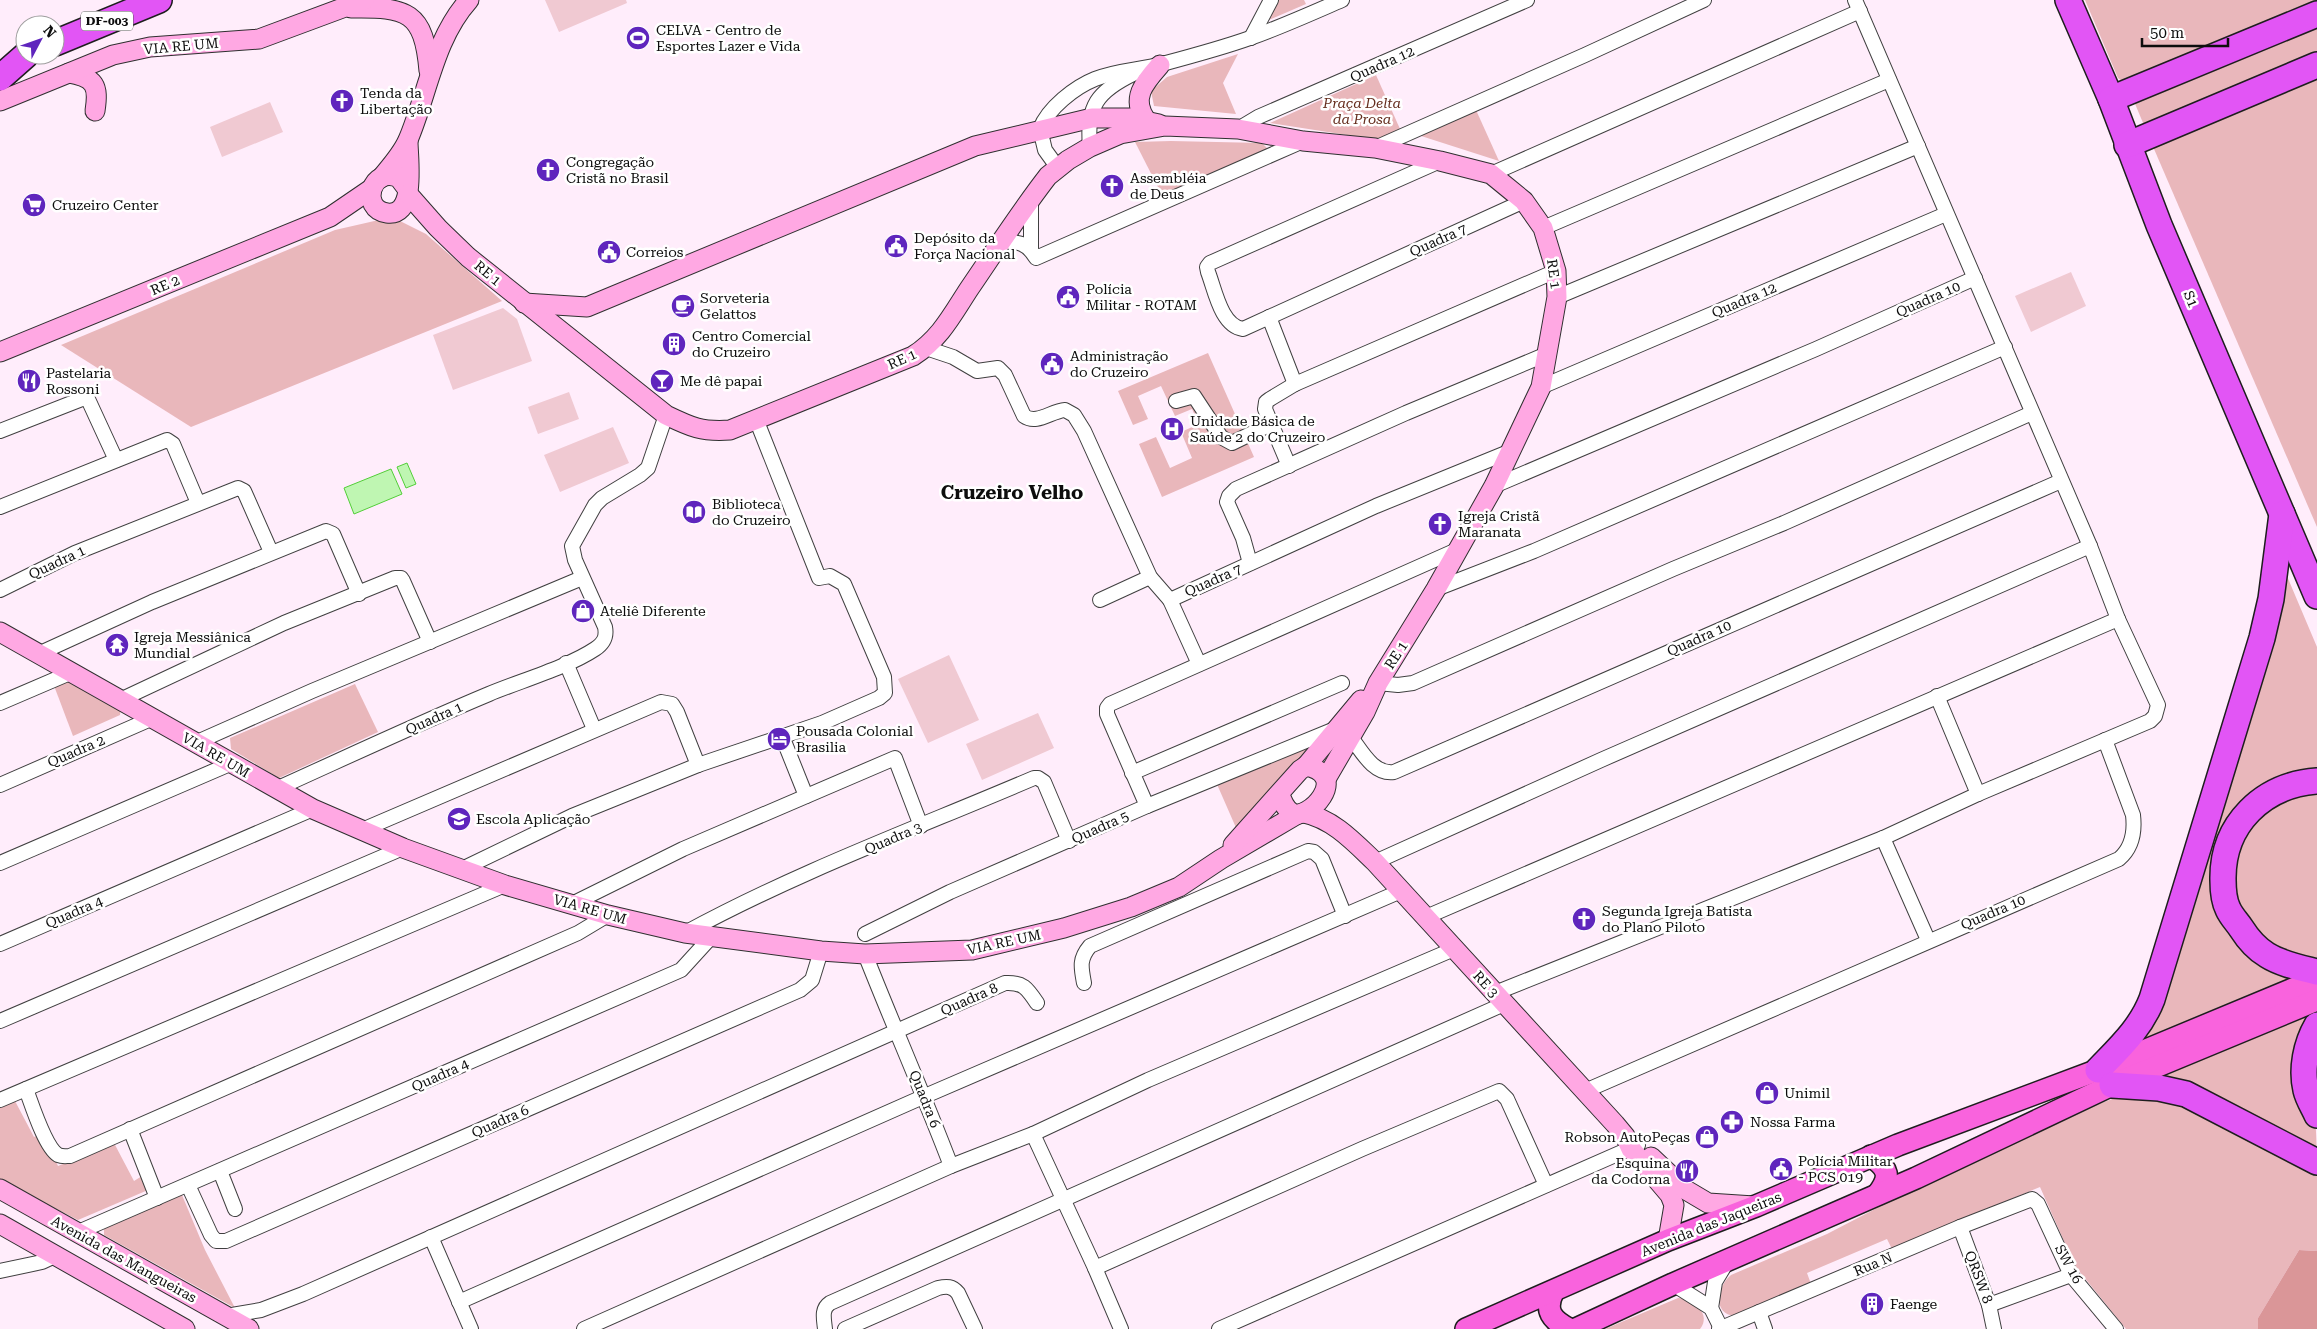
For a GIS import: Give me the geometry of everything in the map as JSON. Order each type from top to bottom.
[{"type":"highway","name":"DF-003","points":[[65,39],[159,0]]},
{"type":"highway","name":"S1","points":[[2068,0],[2111,99],[2127,145],[2317,596]]},
{"type":"highway","points":[[2111,99],[2317,14]]},
{"type":"highway","points":[[0,66],[15,60]]},
{"type":"highway","points":[[0,78],[15,65]]},
{"type":"highway","points":[[2127,145],[2317,65]]},
{"type":"highway","points":[[2282,514],[2271,599],[2262,638],[2152,999],[2145,1016],[2105,1078],[2186,1094],[2317,1162]]},
{"type":"highway","points":[[2317,781],[2294,783],[2270,794],[2251,809],[2234,829],[2223,864],[2223,889],[2227,909],[2252,944],[2268,956],[2317,972]]},
{"type":"highway","points":[[2317,1025],[2305,1061],[2306,1090],[2317,1116]]},
{"type":"main road","points":[[1576,1329],[1916,1178],[2105,1078],[2317,979]]},
{"type":"main road","points":[[2105,1078],[2317,1000]]},
{"type":"main road","name":"Avenida das Jaqueiras","points":[[1466,1329],[1668,1240],[1756,1206],[1872,1156],[2105,1078]]},
{"type":"main road","points":[[1872,1156],[1882,1164],[1886,1172],[1887,1182],[1878,1194]]},
{"type":"main road","points":[[1553,1292],[1548,1302],[1550,1311],[1558,1322],[1569,1329]]},
{"type":"street","name":"VIA RE UM","points":[[0,102],[113,55],[150,47],[260,39],[364,0]]},
{"type":"street","points":[[408,141],[376,183],[372,200],[386,212],[404,207],[408,192],[408,141],[443,40],[460,10],[469,0]]},
{"type":"street","points":[[1251,38],[1271,0]]},
{"type":"street","points":[[1058,168],[1045,150],[1040,129],[1043,120],[1068,95],[1090,82],[1113,73],[1153,66],[1251,38],[1342,0]]},
{"type":"street","name":"Quadra 12","points":[[1238,129],[1258,117],[1527,0]]},
{"type":"street","points":[[1375,148],[1585,56],[1704,0]]},
{"type":"street","points":[[825,1329],[825,1307],[830,1303],[1064,1200],[1500,998],[1883,838],[1978,794],[2150,722],[2158,710],[2158,705],[2118,619],[2090,546],[1858,6],[1491,174]]},
{"type":"street","points":[[345,8],[374,8],[398,12],[417,23],[427,45],[430,74]]},
{"type":"street","points":[[1090,147],[1092,118],[1095,105],[1101,94],[1107,88],[1153,66]]},
{"type":"street","points":[[1146,120],[1140,112],[1139,102],[1143,86],[1153,66]]},
{"type":"street","points":[[69,73],[84,76],[95,86],[98,96],[95,111]]},
{"type":"street","points":[[1543,228],[1889,80]]},
{"type":"street","name":"RE 1","points":[[524,303],[587,307],[975,146],[1092,118],[1112,117],[1146,120],[1165,126]]},
{"type":"street","name":"RE 1","points":[[408,192],[452,242],[524,303],[666,415],[709,432],[730,430],[913,356],[932,342],[1048,176],[1090,147],[1120,134],[1165,126],[1238,129],[1303,141],[1375,148],[1440,161],[1491,174],[1524,201],[1543,228],[1556,270],[1557,297],[1541,387],[1494,486],[1436,589],[1378,683],[1365,712],[1306,766]]},
{"type":"street","points":[[1001,242],[1021,242],[1031,249],[1036,258],[1303,141]]},
{"type":"street","points":[[1557,297],[1918,146]]},
{"type":"street","name":"Quadra 7","points":[[1440,161],[1208,265],[1208,272],[1228,321],[1237,328],[1243,329],[1524,201]]},
{"type":"street","points":[[376,183],[396,176],[405,183],[408,192]]},
{"type":"street","name":"RE 2","points":[[0,352],[330,217],[376,183]]},
{"type":"street","points":[[1031,198],[1031,249]]},
{"type":"street","name":"RE 1","points":[[386,212],[414,220],[452,242]]},
{"type":"street","name":"RE 2","points":[[330,217],[386,212]]},
{"type":"street","name":"Quadra 12","points":[[1541,387],[1946,214]]},
{"type":"street","points":[[1289,466],[1265,409],[1266,402],[1295,384],[1556,270]]},
{"type":"street","name":"Quadra 10","points":[[1494,486],[1816,349],[1975,278]]},
{"type":"street","points":[[577,345],[573,322],[587,307]]},
{"type":"street","points":[[1269,318],[1295,384]]},
{"type":"street","name":"Quadra 7","points":[[932,342],[976,371],[998,368],[1027,419],[1037,419],[1065,410],[1074,415],[1084,431],[1150,576],[1170,600],[1376,506],[1511,451]]},
{"type":"street","points":[[1436,589],[1534,551],[2005,347]]},
{"type":"street","points":[[1250,563],[1244,538],[1228,502],[1236,489],[1406,413],[1547,354]]},
{"type":"street","points":[[1176,401],[1194,396],[1226,442],[1232,443],[1271,424]]},
{"type":"street","points":[[0,431],[87,397],[116,460]]},
{"type":"street","points":[[1378,683],[1398,685],[1413,683],[1673,569],[1784,523],[2032,413]]},
{"type":"street","points":[[195,743],[312,691],[582,578],[572,552],[572,546],[602,498],[645,472],[648,468],[666,415]]},
{"type":"street","points":[[462,869],[572,816],[698,765],[822,723],[879,698],[885,693],[884,677],[844,584],[830,576],[819,578],[756,419]]},
{"type":"street","points":[[0,506],[170,440],[174,444],[198,503]]},
{"type":"street","name":"Quadra 10","points":[[1344,732],[1373,765],[1381,771],[1394,772],[2061,481]]},
{"type":"street","name":"Quadra 1","points":[[0,590],[75,553],[238,488],[243,489],[271,552]]},
{"type":"street","points":[[38,654],[152,602],[271,552],[329,531],[333,534],[358,594]]},
{"type":"street","points":[[1375,862],[1601,760],[2090,546]]},
{"type":"street","points":[[1147,806],[1107,714],[1107,708],[1114,702],[1459,549]]},
{"type":"street","points":[[1100,600],[1150,576]]},
{"type":"street","points":[[120,700],[284,623],[395,578],[400,578],[430,642]]},
{"type":"street","name":"Quadra 1","points":[[276,789],[445,713],[594,650],[602,644],[607,634],[582,578]]},
{"type":"street","points":[[1170,600],[1199,664]]},
{"type":"street","points":[[1426,918],[2118,619]]},
{"type":"street","name":"VIA RE UM","points":[[0,632],[153,718],[230,764],[313,809],[403,848],[505,885],[608,915],[685,933],[821,951],[865,954],[972,950],[1064,928],[1132,907],[1179,887],[1300,814]]},
{"type":"street","points":[[566,663],[594,729]]},
{"type":"street","points":[[0,704],[70,673]]},
{"type":"street","points":[[1132,773],[1342,683]]},
{"type":"street","points":[[1937,696],[1978,794]]},
{"type":"street","points":[[362,830],[594,729],[661,702],[672,704],[678,712],[698,765]]},
{"type":"street","name":"Quadra 2","points":[[0,784],[153,718]]},
{"type":"street","name":"RE 1","points":[[1326,783],[1344,732]]},
{"type":"street","name":"Quadra 5","points":[[865,934],[950,892],[1147,806],[1344,732]]},
{"type":"street","points":[[782,736],[806,796]]},
{"type":"street","name":"Quadra 10","points":[[1585,1091],[2123,855],[2134,833],[2133,815],[2105,740]]},
{"type":"street","points":[[572,904],[684,849],[895,758],[922,826]]},
{"type":"street","points":[[0,863],[230,764]]},
{"type":"street","points":[[1306,766],[1320,770],[1326,783],[1322,797],[1300,814],[1286,808],[1280,794],[1290,778],[1306,766]]},
{"type":"street","name":"Quadra 3","points":[[685,933],[740,903],[1034,778],[1044,782],[1069,841]]},
{"type":"street","name":"RE 3","points":[[1326,783],[1334,812],[1344,833]]},
{"type":"street","name":"VIA RE UM","points":[[1221,860],[1280,794]]},
{"type":"street","name":"Quadra 4","points":[[0,944],[313,809]]},
{"type":"street","name":"RE 3","points":[[1300,814],[1322,819],[1344,833],[1375,862],[1631,1143],[1670,1195],[1674,1205],[1668,1240]]},
{"type":"street","points":[[1883,838],[1928,940]]},
{"type":"street","points":[[0,1022],[403,848]]},
{"type":"street","points":[[1084,982],[1080,963],[1082,955],[1090,946],[1308,851],[1314,852],[1322,859],[1345,916]]},
{"type":"street","points":[[0,1100],[505,885]]},
{"type":"street","points":[[459,1302],[925,1096],[1401,891]]},
{"type":"street","points":[[26,1089],[50,1146],[57,1154],[63,1157],[70,1156],[578,933],[608,915]]},
{"type":"street","name":"Quadra 4","points":[[76,1234],[681,970],[712,936]]},
{"type":"street","points":[[584,1329],[951,1166],[1033,1134],[1156,1077],[1454,949]]},
{"type":"street","name":"Quadra 6","points":[[188,1185],[211,1235],[216,1241],[226,1241],[800,990],[812,980],[821,951]]},
{"type":"street","name":"Quadra 6","points":[[865,954],[896,1032],[925,1096],[951,1166]]},
{"type":"street","name":"Quadra 8","points":[[896,1032],[1005,984],[1016,983],[1022,985],[1037,1003]]},
{"type":"street","points":[[226,1316],[261,1310],[303,1294],[896,1032]]},
{"type":"street","points":[[1095,1268],[1362,1149],[1499,1091],[1507,1099],[1546,1185]]},
{"type":"street","points":[[130,1129],[157,1198]]},
{"type":"street","points":[[1033,1134],[1095,1268],[1116,1328]]},
{"type":"street","points":[[1219,1329],[1546,1185],[1631,1143]]},
{"type":"street","name":"RE 3","points":[[1631,1143],[1686,1190],[1708,1203],[1756,1206]]},
{"type":"street","points":[[220,1171],[236,1209]]},
{"type":"street","name":"Avenida das Mangueiras","points":[[0,1189],[76,1234],[248,1328]]},
{"type":"street","name":"SW 16","points":[[2027,1200],[2032,1199],[2038,1204],[2071,1275],[2116,1329]]},
{"type":"street","name":"Rua N","points":[[1720,1329],[2027,1200]]},
{"type":"street","points":[[0,1224],[185,1329]]},
{"type":"street","points":[[97,1244],[100,1224]]},
{"type":"street","name":"QRSW 8","points":[[1960,1227],[1990,1305],[1994,1329]]},
{"type":"street","points":[[431,1237],[471,1329]]},
{"type":"street","points":[[19,1265],[34,1244]]},
{"type":"street","points":[[0,1271],[19,1265],[42,1262],[57,1255]]},
{"type":"street","points":[[1720,1329],[1711,1308],[1715,1282],[1727,1262]]},
{"type":"street","points":[[123,1294],[136,1283],[141,1274],[148,1272],[146,1286],[140,1303]]},
{"type":"street","points":[[1990,1305],[2071,1275]]},
{"type":"street","points":[[1674,1284],[1711,1308]]},
{"type":"street","points":[[845,1329],[938,1288],[947,1286],[958,1293],[975,1329]]},
{"type":"street","points":[[248,1328],[261,1310]]},
{"type":"street","points":[[1759,1312],[1765,1329]]},
{"type":"green space","points":[[1275,0],[1304,0],[1306,4],[1264,22]]},
{"type":"green space","points":[[2085,0],[2317,0],[2317,4],[2122,81],[2118,78]]},
{"type":"green space","points":[[2317,21],[2317,58],[2146,130],[2133,99]]},
{"type":"green space","points":[[1238,54],[1223,83],[1236,114],[1154,106],[1151,91],[1167,77]]},
{"type":"green space","points":[[2317,74],[2317,527],[2151,142]]},
{"type":"green space","name":"Praça Delta da Prosa","points":[[1376,75],[1400,129],[1379,140],[1270,123]]},
{"type":"green space","points":[[1476,110],[1499,161],[1418,135]]},
{"type":"green space","points":[[1135,142],[1262,143],[1270,151],[1164,199]]},
{"type":"green space","points":[[392,217],[426,234],[502,301],[191,427],[61,345],[335,230]]},
{"type":"green space","points":[[1208,353],[1254,457],[1162,497],[1139,444],[1156,437],[1170,468],[1192,458],[1181,432],[1199,424],[1192,409],[1175,416],[1161,386],[1138,396],[1148,419],[1133,425],[1118,391]]},
{"type":"green space","points":[[2281,562],[2317,647],[2317,771],[2265,786],[2213,890],[2294,977],[2131,1048]]},
{"type":"green space","points":[[69,678],[121,706],[120,715],[73,736],[53,683]]},
{"type":"green space","points":[[355,684],[378,732],[279,778],[231,749],[230,738]]},
{"type":"green space","points":[[1324,736],[1237,830],[1216,782]]},
{"type":"green space","points":[[2317,790],[2317,958],[2299,959],[2272,949],[2236,906],[2232,888],[2242,833],[2274,802]]},
{"type":"green space","points":[[2317,1005],[2317,1014],[2311,1023],[2317,1154],[2140,1081]]},
{"type":"green space","points":[[2165,1096],[2317,1169],[2317,1251],[2299,1250],[2258,1318],[2258,1329],[2126,1329],[2075,1266],[2040,1187],[1892,1249],[1887,1239],[1807,1273],[1811,1284],[1735,1316],[1727,1314],[1722,1310],[1719,1299],[1720,1292],[1731,1275],[1827,1234],[1983,1153],[2118,1097]]},
{"type":"green space","points":[[15,1101],[34,1137],[43,1133],[58,1166],[114,1143],[134,1181],[142,1176],[148,1190],[78,1220],[0,1180],[0,1108]]},
{"type":"green space","points":[[182,1195],[205,1250],[235,1308],[104,1235],[104,1228]]},
{"type":"green space","points":[[1678,1298],[1689,1301],[1699,1308],[1704,1318],[1700,1329],[1605,1329]]},
{"type":"shaded area","points":[[545,0],[626,0],[627,3],[559,32]]},
{"type":"shaded area","points":[[270,102],[283,132],[222,157],[210,127]]},
{"type":"shaded area","points":[[2071,272],[2086,306],[2031,332],[2015,296]]},
{"type":"shaded area","points":[[503,308],[517,319],[532,361],[453,390],[433,335]]},
{"type":"shaded area","points":[[569,392],[579,419],[538,434],[528,407]]},
{"type":"shaded area","points":[[613,427],[629,463],[560,492],[544,455]]},
{"type":"shaded area","points":[[407,463],[416,484],[406,488],[397,467]]},
{"type":"shaded area","points":[[391,469],[402,494],[354,514],[344,488]]},
{"type":"shaded area","points":[[949,655],[979,720],[928,743],[898,679]]},
{"type":"shaded area","points":[[1038,713],[1054,748],[982,780],[966,744]]},
{"type":"shaded area","points":[[2299,1250],[2317,1251],[2317,1329],[2258,1329],[2258,1318]]},
{"type":"place","name":"CELVA - Centro de Esportes Lazer e Vida","points":[[638,38]]},
{"type":"place","name":"Tenda da Libertação","points":[[342,101]]},
{"type":"place","name":"Congregação Cristã no Brasil","points":[[548,170]]},
{"type":"place","name":"Assembléia de Deus","points":[[1112,186]]},
{"type":"place","name":"Cruzeiro Center","points":[[34,205]]},
{"type":"place","name":"Depósito da Força Nacional","points":[[896,246]]},
{"type":"place","name":"Correios","points":[[609,252]]},
{"type":"place","name":"Polícia Militar - ROTAM","points":[[1068,297]]},
{"type":"place","name":"Sorveteria Gelattos","points":[[683,306]]},
{"type":"place","name":"Centro Comercial do Cruzeiro","points":[[674,344]]},
{"type":"place","name":"Administração do Cruzeiro","points":[[1052,364]]},
{"type":"place","name":"Pastelaria Rossoni","points":[[29,381]]},
{"type":"place","name":"Me dê papai","points":[[662,381]]},
{"type":"place","name":"Unidade Básica de Saúde 2 do Cruzeiro","points":[[1172,429]]},
{"type":"place","name":"Biblioteca do Cruzeiro","points":[[694,512]]},
{"type":"place","name":"Igreja Cristã Maranata","points":[[1440,524]]},
{"type":"place","name":"Ateliê Diferente","points":[[583,611]]},
{"type":"place","name":"Igreja Messiânica Mundial","points":[[117,645]]},
{"type":"place","name":"Pousada Colonial Brasilia","points":[[779,739]]},
{"type":"place","name":"Escola Aplicação","points":[[459,819]]},
{"type":"place","name":"Segunda Igreja Batista do Plano Piloto","points":[[1584,919]]},
{"type":"place","name":"Unimil","points":[[1767,1093]]},
{"type":"place","name":"Nossa Farma","points":[[1732,1122]]},
{"type":"place","name":"Robson AutoPeças","points":[[1707,1137]]},
{"type":"place","name":"Polícia Militar - PCS 019","points":[[1781,1169]]},
{"type":"place","name":"Esquina da Codorna","points":[[1687,1171]]},
{"type":"place","name":"Faenge","points":[[1872,1304]]},
{"type":"district","name":"Cruzeiro Velho","points":[[1012,492]]}]
